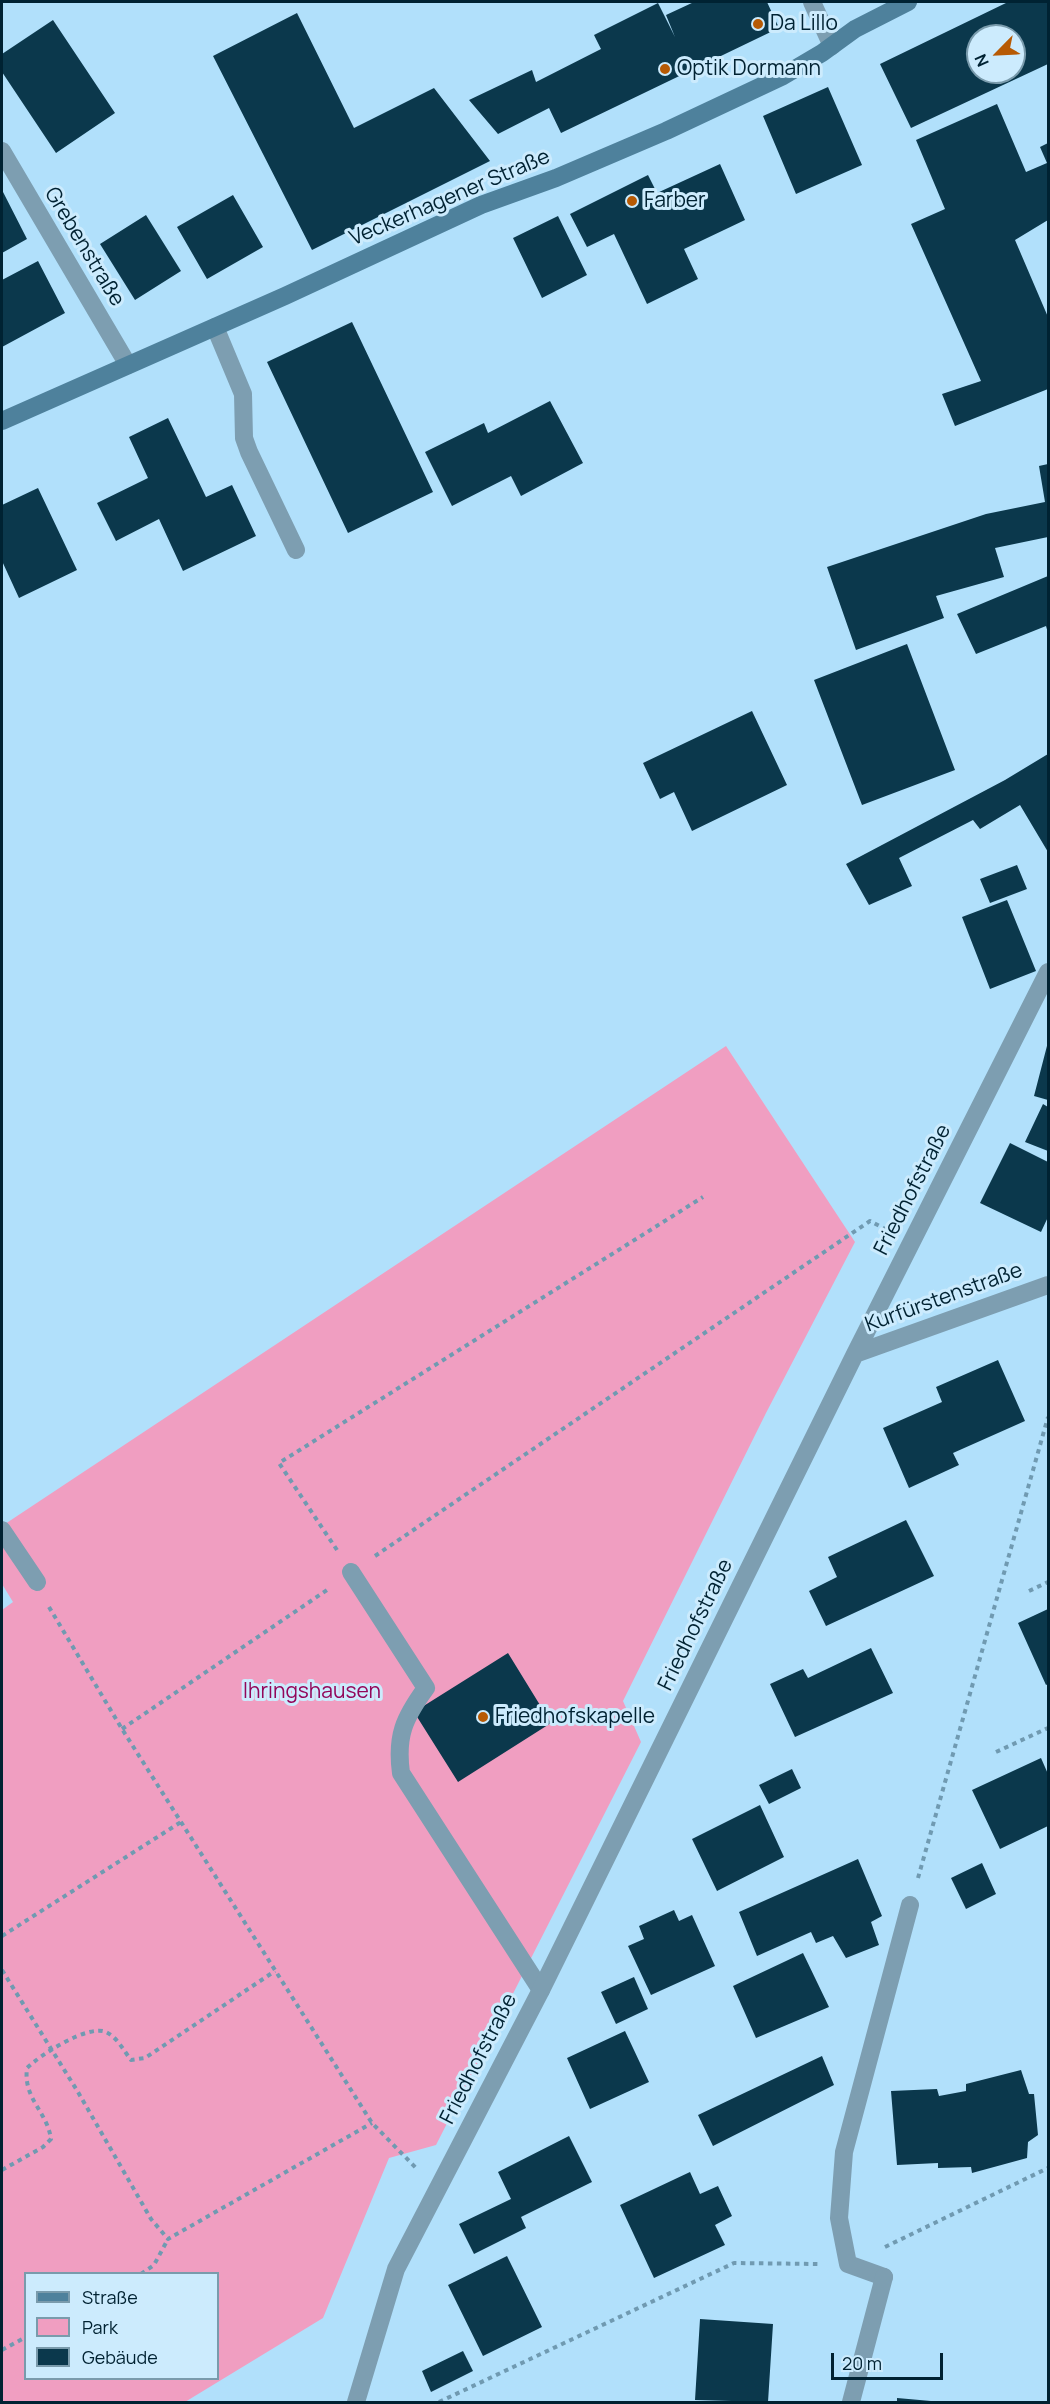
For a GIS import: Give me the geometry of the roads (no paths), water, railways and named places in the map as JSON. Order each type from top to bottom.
[{"type":"street","points":[[812,2],[832,46]]},
{"type":"street","name":"Veckerhagener Straße","points":[[2,422],[481,205],[556,178],[666,131],[783,76],[855,29],[908,2]]},
{"type":"street","name":"Grebenstraße","points":[[2,151],[128,365]]},
{"type":"street","points":[[215,327],[243,394],[244,438],[249,452],[296,550]]},
{"type":"street","name":"Friedhofstraße","points":[[356,2403],[396,2269],[541,1990],[855,1354],[1048,972]]},
{"type":"street","name":"Kurfürstenstraße","points":[[855,1354],[1048,1285]]},
{"type":"street","points":[[2,1530],[37,1582]]},
{"type":"street","points":[[351,1572],[426,1688],[412,1707],[403,1726],[398,1750],[401,1773],[541,1990]]},
{"type":"street","points":[[851,2403],[884,2277],[848,2265],[839,2218],[844,2152],[910,1905]]},
{"type":"place","name":"Da Lillo","points":[[758,24]]},
{"type":"place","name":"Optik Dormann","points":[[665,69]]},
{"type":"place","name":"Farber","points":[[632,201]]},
{"type":"place","name":"Friedhofskapelle","points":[[483,1717]]},
{"type":"park label","name":"Ihringshausen","points":[[312,1692]]}]
